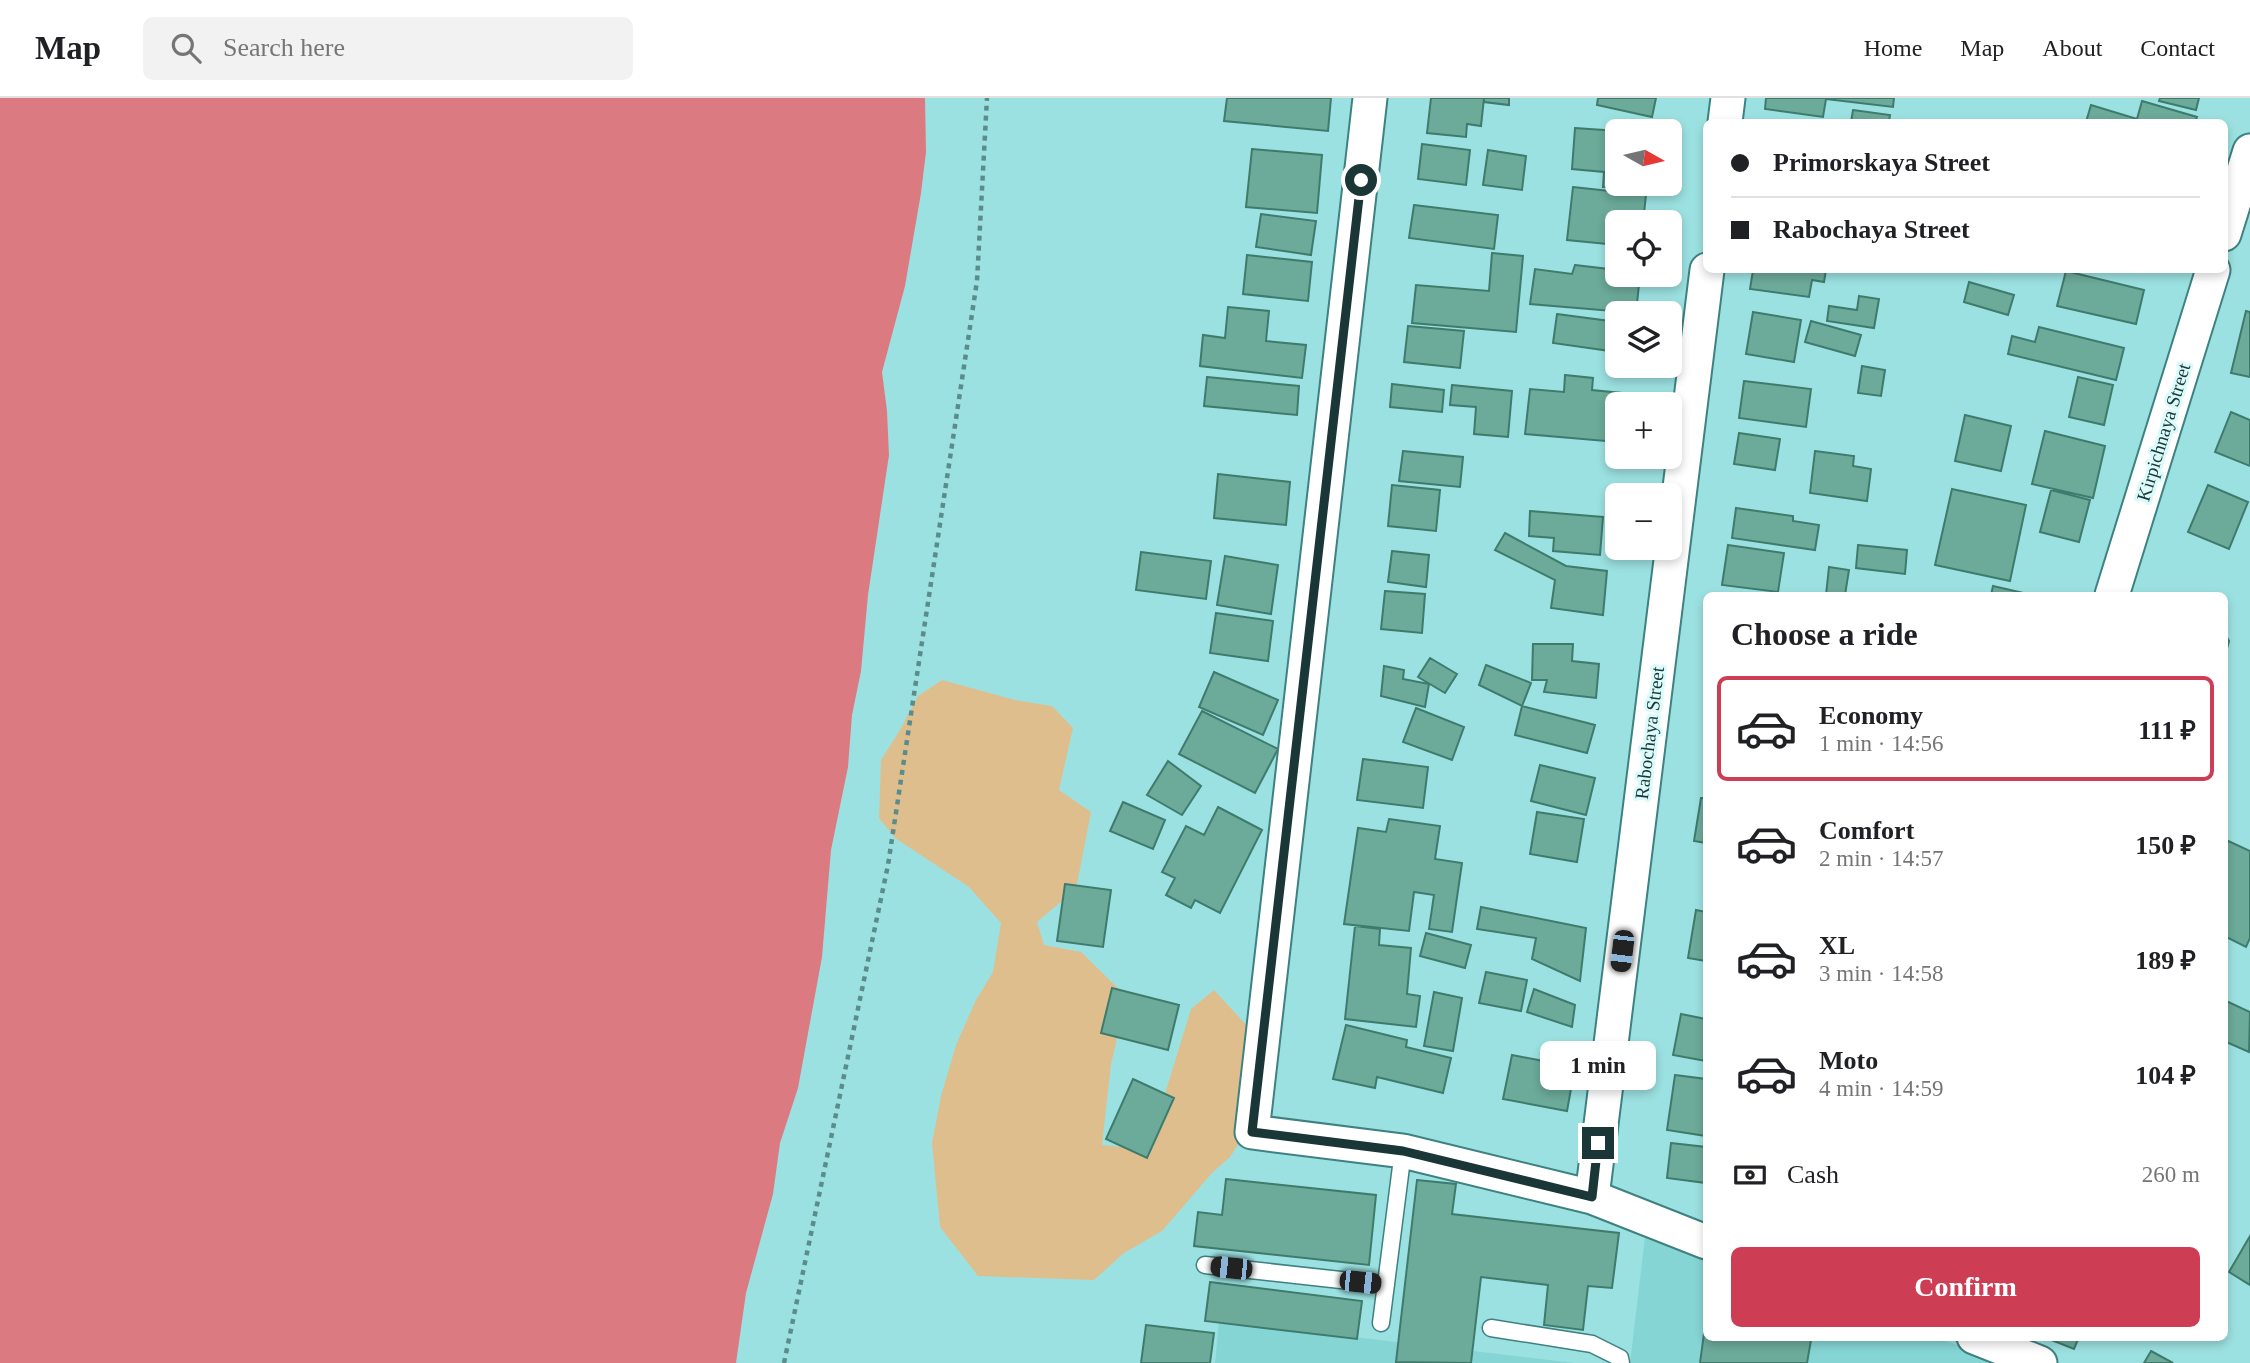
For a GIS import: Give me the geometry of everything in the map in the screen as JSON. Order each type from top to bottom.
[{"type":"street","points":[[1370,98],[1252,1132],[1403,1151],[1592,1197],[1703,1241]]},
{"type":"street","points":[[1725,119],[1728,98]]},
{"type":"street","points":[[2228,221],[2250,151]]},
{"type":"street","name":"Rabochaya Street","points":[[1592,1197],[1707,273]]},
{"type":"street","name":"Kirpichnaya Street","points":[[2113,592],[2212,273]]},
{"type":"street","points":[[1984,1341],[2040,1363]]},
{"type":"lane","points":[[1381,1324],[1403,1151]]},
{"type":"lane","points":[[1205,1265],[1386,1285]]},
{"type":"lane","points":[[1491,1328],[1592,1344],[1620,1358],[1621,1363]]},
{"type":"path","points":[[784,1363],[888,865],[976,281],[988,98]]},
{"type":"shaded area","points":[[0,98],[925,98],[926,152],[921,193],[905,286],[882,372],[889,455],[868,595],[861,671],[852,715],[848,767],[831,850],[822,957],[798,1088],[780,1143],[773,1194],[746,1293],[736,1363],[0,1363]]},
{"type":"shaded area","points":[[942,680],[1015,700],[1052,706],[1073,728],[1059,790],[1091,812],[1076,889],[1037,922],[1044,945],[1081,952],[1127,997],[1111,1064],[1102,1145],[1122,1147],[1156,1123],[1191,1009],[1214,990],[1250,1029],[1253,1122],[1230,1157],[1212,1173],[1162,1231],[1124,1253],[1094,1280],[978,1276],[940,1227],[932,1143],[941,1096],[956,1045],[976,1000],[993,972],[1001,923],[969,887],[895,838],[879,818],[881,760],[918,696]]},
{"type":"shaded area","points":[[1645,1237],[1703,1257],[1703,1341],[1946,1341],[2009,1363],[1630,1363]]},
{"type":"shaded area","points":[[1219,1321],[1574,1363],[1215,1363]]},
{"type":"building","points":[[1227,98],[1331,98],[1328,131],[1224,121]]},
{"type":"building","points":[[1431,98],[1484,98],[1481,126],[1467,124],[1466,137],[1427,133]]},
{"type":"building","points":[[1484,98],[1509,98],[1509,105],[1484,102]]},
{"type":"building","points":[[1598,98],[1656,98],[1652,117],[1597,105]]},
{"type":"building","points":[[1766,98],[1894,98],[1893,107],[1826,99],[1823,117],[1765,109]]},
{"type":"building","points":[[2160,98],[2199,98],[2196,110],[2159,101]]},
{"type":"building","points":[[2142,101],[2197,117],[2196,119],[2137,119]]},
{"type":"building","points":[[2091,105],[2137,119],[2087,119]]},
{"type":"building","points":[[1853,110],[1890,115],[1889,119],[1852,119]]},
{"type":"building","points":[[1575,128],[1605,130],[1605,187],[1604,172],[1572,169]]},
{"type":"building","points":[[1422,144],[1470,150],[1466,185],[1418,179]]},
{"type":"building","points":[[1252,149],[1322,155],[1317,213],[1246,207]]},
{"type":"building","points":[[1488,150],[1526,156],[1522,190],[1483,185]]},
{"type":"building","points":[[1573,187],[1605,191],[1605,196],[1646,196],[1644,210],[1605,210],[1605,244],[1567,240]]},
{"type":"building","points":[[1414,205],[1498,215],[1494,249],[1409,238]]},
{"type":"building","points":[[1261,214],[1316,221],[1311,255],[1256,247]]},
{"type":"building","points":[[1492,253],[1523,256],[1516,332],[1412,323],[1416,285],[1489,291]]},
{"type":"building","points":[[1247,255],[1312,262],[1308,301],[1243,294]]},
{"type":"building","points":[[1575,265],[1605,269],[1605,287],[1639,287],[1637,301],[1605,301],[1605,310],[1530,304],[1535,269],[1572,274]]},
{"type":"building","points":[[1753,273],[1826,273],[1824,282],[1812,280],[1809,297],[1750,289]]},
{"type":"building","points":[[2065,273],[2144,290],[2136,324],[2057,306]]},
{"type":"building","points":[[1969,282],[2014,295],[2008,315],[1964,302]]},
{"type":"building","points":[[1859,296],[1879,299],[1874,328],[1827,321],[1829,306],[1857,310]]},
{"type":"building","points":[[1228,307],[1269,311],[1266,341],[1306,345],[1302,378],[1200,366],[1203,335],[1225,338]]},
{"type":"building","points":[[2246,311],[2250,312],[2250,377],[2231,373]]},
{"type":"building","points":[[1753,312],[1801,320],[1794,362],[1746,354]]},
{"type":"building","points":[[1557,314],[1605,320],[1605,350],[1553,343]]},
{"type":"building","points":[[1811,321],[1861,335],[1855,356],[1805,342]]},
{"type":"building","points":[[1408,326],[1464,331],[1460,368],[1404,362]]},
{"type":"building","points":[[2039,327],[2124,348],[2116,380],[2008,354],[2012,336],[2035,342]]},
{"type":"building","points":[[1862,366],[1885,370],[1881,396],[1858,393]]},
{"type":"building","points":[[1565,375],[1593,378],[1592,390],[1612,392],[1605,392],[1605,441],[1525,434],[1530,389],[1564,392]]},
{"type":"building","points":[[1207,377],[1299,386],[1297,415],[1204,406]]},
{"type":"building","points":[[2078,377],[2113,385],[2104,425],[2069,417]]},
{"type":"building","points":[[1744,381],[1811,389],[1806,427],[1739,418]]},
{"type":"building","points":[[1392,384],[1444,390],[1442,412],[1390,407]]},
{"type":"building","points":[[1452,385],[1512,391],[1508,437],[1474,434],[1476,407],[1450,405]]},
{"type":"building","points":[[2231,412],[2250,420],[2250,466],[2215,452]]},
{"type":"building","points":[[1965,415],[2011,426],[2001,471],[1955,461]]},
{"type":"building","points":[[2045,431],[2105,446],[2093,498],[2032,484]]},
{"type":"building","points":[[1739,433],[1780,439],[1775,470],[1734,464]]},
{"type":"building","points":[[1403,451],[1463,457],[1460,487],[1399,481]]},
{"type":"building","points":[[1815,451],[1854,456],[1853,466],[1871,469],[1867,501],[1810,493]]},
{"type":"building","points":[[1218,474],[1290,482],[1286,525],[1214,518]]},
{"type":"building","points":[[1392,485],[1440,490],[1436,531],[1388,526]]},
{"type":"building","points":[[2208,485],[2248,502],[2229,549],[2188,532]]},
{"type":"building","points":[[1952,489],[2026,505],[2010,581],[1935,565]]},
{"type":"building","points":[[2051,490],[2090,500],[2079,542],[2040,532]]},
{"type":"building","points":[[1736,508],[1793,516],[1793,521],[1819,525],[1815,550],[1732,538]]},
{"type":"building","points":[[1530,511],[1603,517],[1600,555],[1553,551],[1554,538],[1529,536]]},
{"type":"building","points":[[1505,533],[1566,566],[1607,571],[1603,615],[1551,608],[1555,580],[1495,550]]},
{"type":"building","points":[[1728,545],[1784,553],[1778,592],[1722,585]]},
{"type":"building","points":[[1858,545],[1907,550],[1905,574],[1856,568]]},
{"type":"building","points":[[1392,551],[1429,555],[1426,587],[1388,582]]},
{"type":"building","points":[[1141,552],[1211,561],[1206,599],[1136,590]]},
{"type":"building","points":[[1225,556],[1278,565],[1271,614],[1217,605]]},
{"type":"building","points":[[1829,567],[1849,570],[1845,592],[1826,592]]},
{"type":"building","points":[[1993,586],[2019,592],[1992,592]]},
{"type":"building","points":[[1385,591],[1425,594],[1422,633],[1381,629]]},
{"type":"building","points":[[1216,613],[1273,621],[1268,661],[1210,653]]},
{"type":"building","points":[[1533,644],[1573,644],[1572,661],[1599,664],[1596,698],[1544,692],[1547,680],[1532,680]]},
{"type":"building","points":[[1430,658],[1457,674],[1445,693],[1418,677]]},
{"type":"building","points":[[1486,665],[1531,683],[1522,706],[1479,685]]},
{"type":"building","points":[[1384,666],[1404,670],[1403,679],[1429,684],[1425,707],[1381,696]]},
{"type":"building","points":[[1214,672],[1278,700],[1263,735],[1199,707]]},
{"type":"building","points":[[1522,706],[1595,725],[1587,753],[1515,735]]},
{"type":"building","points":[[1416,708],[1464,727],[1452,760],[1403,742]]},
{"type":"building","points":[[1202,711],[1278,749],[1255,793],[1179,754]]},
{"type":"building","points":[[1363,759],[1428,767],[1423,808],[1357,800]]},
{"type":"building","points":[[1168,761],[1201,786],[1182,815],[1147,795]]},
{"type":"building","points":[[1540,765],[1595,778],[1586,815],[1531,801]]},
{"type":"building","points":[[1701,798],[1703,798],[1703,842],[1694,841]]},
{"type":"building","points":[[1123,802],[1165,820],[1153,849],[1110,831]]},
{"type":"building","points":[[1218,807],[1262,830],[1220,913],[1195,900],[1191,908],[1166,895],[1175,878],[1162,872],[1186,826],[1204,835]]},
{"type":"building","points":[[1537,812],[1584,819],[1577,862],[1530,854]]},
{"type":"building","points":[[1389,819],[1440,826],[1435,859],[1462,863],[1452,932],[1429,929],[1434,895],[1414,892],[1409,931],[1344,924],[1358,828],[1386,832]]},
{"type":"building","points":[[2228,841],[2250,851],[2250,938],[2246,947],[2228,938]]},
{"type":"building","points":[[1065,884],[1111,890],[1103,947],[1057,941]]},
{"type":"building","points":[[1481,907],[1586,928],[1580,981],[1532,959],[1536,938],[1477,929]]},
{"type":"building","points":[[1696,910],[1703,911],[1703,960],[1688,958]]},
{"type":"building","points":[[1355,926],[1380,929],[1379,945],[1411,948],[1407,994],[1420,996],[1416,1027],[1345,1019]]},
{"type":"building","points":[[1426,933],[1471,945],[1465,968],[1420,956]]},
{"type":"building","points":[[1486,972],[1527,980],[1521,1011],[1479,1003]]},
{"type":"building","points":[[1112,988],[1179,1005],[1168,1050],[1101,1033]]},
{"type":"building","points":[[1534,989],[1575,1005],[1572,1027],[1527,1012]]},
{"type":"building","points":[[1434,992],[1462,998],[1453,1051],[1424,1046]]},
{"type":"building","points":[[2228,1002],[2250,1012],[2249,1052],[2228,1043]]},
{"type":"building","points":[[1681,1014],[1703,1018],[1703,1060],[1673,1055]]},
{"type":"building","points":[[1346,1025],[1407,1040],[1406,1047],[1451,1058],[1443,1093],[1377,1077],[1375,1088],[1333,1079]]},
{"type":"building","points":[[1512,1055],[1575,1067],[1567,1111],[1503,1099]]},
{"type":"building","points":[[1675,1075],[1703,1079],[1703,1136],[1667,1130]]},
{"type":"building","points":[[1133,1079],[1174,1098],[1147,1158],[1106,1139]]},
{"type":"building","points":[[1671,1143],[1703,1147],[1703,1183],[1667,1178]]},
{"type":"building","points":[[1226,1179],[1376,1195],[1369,1265],[1194,1246],[1198,1212],[1222,1215]]},
{"type":"building","points":[[1417,1180],[1456,1184],[1452,1214],[1619,1233],[1612,1288],[1588,1286],[1583,1330],[1544,1325],[1548,1285],[1481,1277],[1471,1363],[1396,1362]]},
{"type":"building","points":[[2250,1236],[2250,1285],[2229,1272]]},
{"type":"building","points":[[1210,1282],[1362,1301],[1357,1339],[1205,1321]]},
{"type":"building","points":[[1146,1325],[1214,1333],[1210,1363],[1141,1363]]},
{"type":"building","points":[[1703,1341],[1811,1341],[1807,1363],[1700,1363]]},
{"type":"building","points":[[2054,1341],[2077,1341],[2074,1349]]},
{"type":"building","points":[[2151,1351],[2173,1363],[2144,1363]]},
{"type":"route","points":[[1361,180],[1252,1132],[1403,1151],[1592,1197],[1598,1143]]}]
